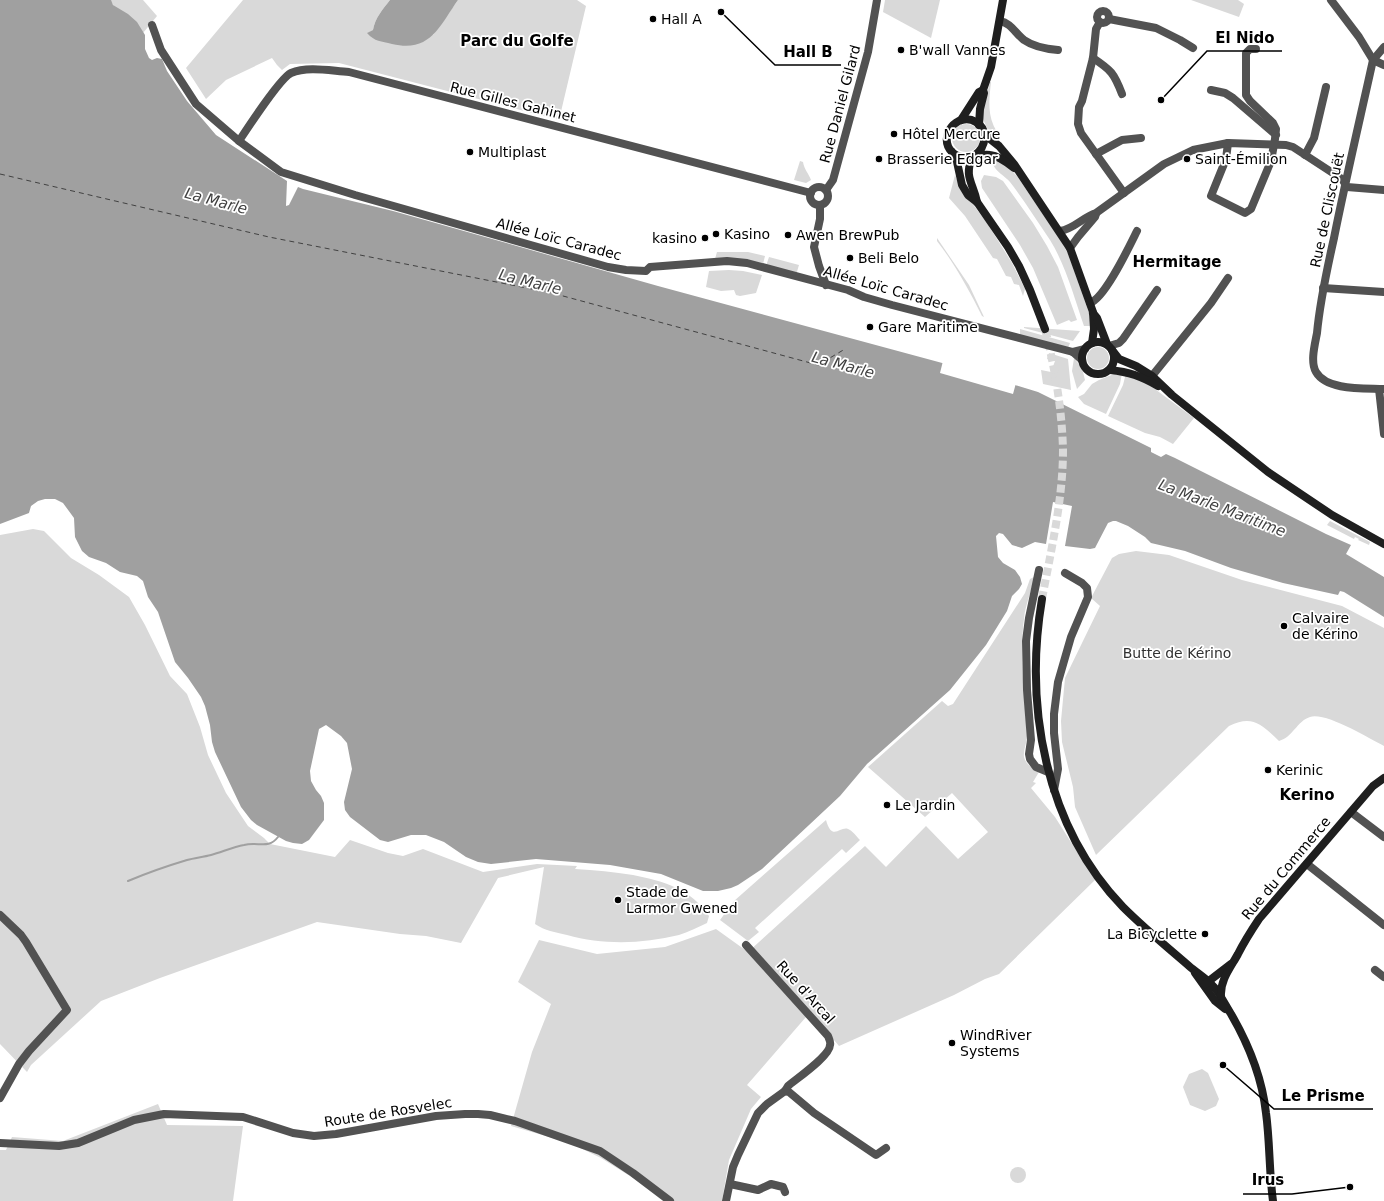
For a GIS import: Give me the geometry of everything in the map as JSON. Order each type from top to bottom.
[{"type":"main road","points":[[1002,0],[1000,21],[991,67],[983,90],[984,93],[980,109],[980,125],[985,135],[999,146],[1010,158],[1070,248],[1093,312],[1094,329],[1092,343]]},
{"type":"main road","points":[[983,90],[979,92],[961,120],[951,126],[947,136],[948,147],[957,162],[962,185],[968,195],[977,202],[1008,247],[1019,266],[1038,308],[1045,329]]},
{"type":"main road","points":[[961,120],[971,120],[980,125]]},
{"type":"main road","points":[[977,202],[968,174],[973,156],[982,149],[985,135]]},
{"type":"main road","points":[[952,152],[961,157],[995,156],[1013,167],[1021,174]]},
{"type":"main road","points":[[1093,312],[1097,318],[1114,360],[1110,370]]},
{"type":"main road","points":[[1172,395],[1137,375],[1124,371],[1110,370],[1103,374],[1092,373],[1085,368],[1082,360],[1085,348],[1092,343],[1099,342],[1109,347],[1119,359],[1136,366],[1152,376],[1172,395],[1268,472],[1332,515],[1384,544]]},
{"type":"main road","points":[[1042,599],[1036,640],[1038,717],[1048,772],[1054,790],[1075,840],[1105,886],[1143,927],[1193,969],[1221,996],[1246,1042],[1264,1094],[1268,1125],[1272,1201]]},
{"type":"main road","name":"Rue du Commerce","points":[[1221,996],[1220,988],[1245,939],[1255,925],[1373,786],[1384,778]]},
{"type":"main road","name":"Rue du Commerce","points":[[1206,983],[1232,963]]},
{"type":"main road","points":[[1206,983],[1216,1001],[1230,1014]]},
{"type":"street","name":"Rue Daniel Gilard","points":[[826,190],[833,180],[857,96],[868,52],[877,0]]},
{"type":"street","points":[[1331,0],[1359,37],[1373,60],[1384,65]]},
{"type":"street","points":[[1124,193],[1081,133],[1078,119],[1079,107],[1082,101],[1093,58],[1096,29],[1100,22],[1104,23],[1109,19],[1156,28],[1192,48]]},
{"type":"street","points":[[1000,21],[1009,24],[1017,34],[1028,43],[1043,48],[1058,50]]},
{"type":"street","name":"Allée Loïc Caradec","points":[[152,25],[161,50],[196,104],[239,141],[281,172],[355,195],[608,267],[646,271],[650,267],[727,261],[764,267],[848,290],[864,297],[892,305],[1073,352],[1082,360]]},
{"type":"street","points":[[1373,60],[1384,47]]},
{"type":"street","points":[[1228,143],[1226,159],[1211,196],[1245,212],[1250,210],[1271,161],[1276,129],[1273,123],[1250,101],[1246,95],[1246,53],[1250,49],[1256,49]]},
{"type":"street","points":[[1093,58],[1112,73],[1122,94]]},
{"type":"street","name":"Rue de Cliscouët","points":[[1373,60],[1323,288],[1314,353],[1314,367],[1324,380],[1340,387],[1382,389]]},
{"type":"street","name":"Rue Gilles Gahinet","points":[[239,141],[280,83],[290,73],[309,70],[349,72],[811,193]]},
{"type":"street","points":[[1305,155],[1314,138],[1326,87]]},
{"type":"street","points":[[1211,90],[1233,98],[1275,139],[1293,147],[1342,179],[1347,187],[1384,190]]},
{"type":"street","points":[[1096,154],[1122,140],[1141,138]]},
{"type":"street","points":[[1060,231],[1077,224],[1091,214],[1096,213],[1164,164],[1193,150],[1214,144],[1275,139]]},
{"type":"street","points":[[815,188],[823,188],[826,190],[828,198],[826,203],[816,205],[812,202],[810,198],[811,193],[815,188]]},
{"type":"street","points":[[820,205],[820,219],[814,247],[826,285]]},
{"type":"street","points":[[1070,248],[1095,217],[1096,213]]},
{"type":"street","points":[[1090,303],[1096,300],[1118,269],[1137,231]]},
{"type":"street","points":[[1152,376],[1211,303],[1228,278]]},
{"type":"street","points":[[1323,288],[1384,292]]},
{"type":"street","points":[[1109,347],[1119,343],[1123,339],[1157,290]]},
{"type":"street","points":[[1073,352],[1085,348]]},
{"type":"street","points":[[1382,389],[1384,433]]},
{"type":"street","points":[[1039,570],[1026,641],[1027,690],[1031,740],[1029,754],[1032,763],[1036,767],[1048,772]]},
{"type":"street","points":[[1054,790],[1058,769],[1054,733],[1054,714],[1058,682],[1071,637],[1088,597],[1087,588],[1082,583],[1065,573]]},
{"type":"street","points":[[1351,812],[1384,837]]},
{"type":"street","points":[[1306,864],[1384,925]]},
{"type":"street","points":[[0,915],[21,935],[26,942],[67,1010],[28,1051],[0,1098]]},
{"type":"street","name":"Rue d'Arcal","points":[[726,1201],[738,1155],[758,1113],[826,1054],[830,1045],[828,1036],[746,945]]},
{"type":"street","points":[[1376,970],[1384,977]]},
{"type":"street","points":[[785,1091],[789,1092],[814,1113],[876,1155],[886,1148]]},
{"type":"street","name":"Route de Rosvelec","points":[[0,1141],[59,1146],[78,1143],[134,1120],[164,1114],[243,1117],[293,1133],[314,1136],[336,1134],[436,1116],[465,1114],[490,1115],[515,1121],[600,1151],[633,1173],[670,1201]]},
{"type":"street","points":[[730,1184],[758,1190],[771,1184],[783,1187],[785,1192]]},
{"type":"green space","points":[[110,0],[143,0],[157,16],[143,33],[117,11]]},
{"type":"green space","points":[[243,0],[390,0],[377,18],[373,30],[368,33],[433,35],[458,0],[577,0],[586,6],[559,120],[339,63],[290,64],[282,70],[272,58],[226,80],[206,99],[186,68]]},
{"type":"green space","points":[[885,0],[940,0],[931,38],[883,12]]},
{"type":"green space","points":[[1191,0],[1238,0],[1244,4],[1239,17]]},
{"type":"green space","points":[[990,82],[990,114],[997,132],[996,142],[990,135],[983,119],[983,109]]},
{"type":"green space","points":[[966,124],[976,128],[980,138],[976,148],[966,152],[956,148],[952,138],[956,128]]},
{"type":"green space","points":[[995,159],[1006,165],[1017,176],[1066,248],[1090,315],[1092,326],[1084,326],[1061,260],[1056,250],[1015,189],[994,167],[993,164]]},
{"type":"green space","points":[[800,161],[803,162],[811,180],[806,183],[794,180]]},
{"type":"green space","points":[[955,175],[960,187],[987,223],[1012,263],[1025,289],[1023,296],[1019,285],[1014,284],[1011,277],[1006,276],[997,259],[993,258],[965,216],[949,198]]},
{"type":"green space","points":[[984,175],[996,177],[1003,181],[1033,223],[1058,267],[1077,320],[1071,322],[1069,320],[1057,325],[1033,268],[1020,245],[982,188],[981,181]]},
{"type":"green space","points":[[937,238],[969,285],[984,317],[982,316],[956,268],[937,241]]},
{"type":"green space","points":[[717,252],[748,252],[765,256],[763,264],[715,259]]},
{"type":"green space","points":[[769,257],[799,265],[796,275],[766,266]]},
{"type":"green space","points":[[729,270],[762,275],[756,293],[740,296],[736,295],[734,290],[721,291],[706,287],[709,271]]},
{"type":"green space","points":[[1024,327],[1080,331],[1073,341]]},
{"type":"green space","points":[[1020,329],[1070,343],[1068,348],[1020,335]]},
{"type":"green space","points":[[1098,347],[1102,348],[1108,354],[1108,362],[1102,368],[1098,369],[1094,368],[1088,362],[1087,358],[1088,354],[1094,348]]},
{"type":"green space","points":[[1049,353],[1068,359],[1071,390],[1043,384],[1041,370],[1051,372],[1055,361],[1047,359]]},
{"type":"green space","points":[[1074,358],[1082,368],[1085,380],[1077,389],[1072,371]]},
{"type":"green space","points":[[1122,373],[1120,384],[1106,414],[1084,404],[1078,397],[1084,394],[1092,384],[1099,380],[1114,374]]},
{"type":"green space","points":[[1126,373],[1140,378],[1194,418],[1173,444],[1160,437],[1145,433],[1108,416],[1123,385]]},
{"type":"green space","points":[[1330,521],[1370,542],[1369,545],[1355,537],[1354,539],[1327,525]]},
{"type":"green space","points":[[33,529],[44,531],[71,558],[99,575],[129,597],[145,625],[170,676],[187,694],[200,727],[208,755],[226,793],[248,826],[270,844],[335,857],[350,840],[388,853],[403,856],[423,849],[483,872],[537,864],[577,866],[575,869],[633,875],[666,883],[685,893],[694,899],[709,916],[707,923],[679,935],[637,942],[609,942],[581,938],[546,930],[535,924],[544,867],[498,878],[461,943],[426,936],[400,934],[317,922],[160,978],[101,1001],[31,1065],[27,1072],[0,1044],[0,535]]},
{"type":"green space","name":"Butte de Kérino","points":[[1136,551],[1169,555],[1242,580],[1342,606],[1384,628],[1384,746],[1336,722],[1317,716],[1306,719],[1288,736],[1279,741],[1262,726],[1251,721],[1245,721],[1229,726],[1096,855],[1075,807],[1073,787],[1062,742],[1061,721],[1065,678],[1100,606],[1091,598],[1112,558],[1119,554]]},
{"type":"green space","points":[[1034,577],[1025,614],[1022,648],[1027,736],[1024,757],[1030,766],[1039,772],[1033,782],[1036,783],[1031,788],[1055,817],[1095,880],[999,974],[839,1046],[813,1015],[806,1017],[747,1085],[761,1097],[751,1109],[729,1160],[722,1201],[663,1201],[633,1178],[601,1158],[570,1143],[511,1126],[532,1052],[551,1004],[518,982],[539,940],[597,954],[665,947],[716,929],[748,952],[865,846],[886,867],[926,826],[958,859],[988,832],[952,793],[925,817],[868,767],[942,701],[948,706],[953,704],[1025,593],[1030,579]]},
{"type":"green space","points":[[826,820],[828,827],[833,832],[848,829],[860,840],[846,853],[842,849],[755,928],[759,932],[748,941],[720,920],[734,901]]},
{"type":"green space","points":[[1202,1069],[1208,1073],[1219,1099],[1216,1106],[1205,1111],[1190,1105],[1183,1087],[1189,1074]]},
{"type":"green space","points":[[158,1104],[167,1125],[243,1126],[233,1201],[0,1201],[0,1150],[6,1150],[12,1137],[63,1141]]},
{"type":"green space","points":[[1018,1167],[1024,1169],[1026,1175],[1024,1181],[1018,1183],[1012,1181],[1010,1175],[1012,1169]]},
{"type":"water","points":[[0,0],[111,0],[113,5],[128,14],[137,22],[145,35],[145,49],[149,58],[152,60],[157,58],[162,59],[167,71],[187,101],[216,135],[287,181],[286,206],[289,205],[298,187],[393,211],[658,286],[957,367],[1038,392],[1151,448],[1151,452],[1161,457],[1166,454],[1175,458],[1326,534],[1351,545],[1346,554],[1384,577],[1384,617],[1344,592],[1340,591],[1338,595],[1283,583],[1231,568],[1185,551],[1151,543],[1145,537],[1128,526],[1116,521],[1108,523],[1095,548],[1090,549],[1065,546],[1072,506],[1053,502],[1046,544],[1035,542],[1022,548],[1012,545],[1003,534],[999,533],[996,536],[998,557],[1003,563],[1015,570],[1020,577],[1022,584],[1012,596],[1007,611],[986,645],[950,690],[867,764],[840,796],[762,869],[738,885],[718,891],[703,891],[661,874],[610,865],[536,859],[491,864],[478,862],[466,857],[444,842],[426,835],[411,835],[388,842],[380,840],[350,817],[345,810],[344,802],[352,769],[347,743],[341,736],[326,725],[319,729],[310,771],[311,781],[324,803],[324,820],[309,840],[302,844],[286,841],[257,825],[241,807],[215,752],[205,706],[201,697],[175,662],[158,612],[148,597],[143,581],[137,576],[120,572],[106,563],[89,557],[82,551],[75,537],[74,518],[63,503],[55,499],[38,501],[31,506],[29,513],[0,524]]},
{"type":"water","points":[[390,0],[458,0],[432,36],[416,45],[405,46],[378,41],[367,33],[373,30],[377,18]]},
{"type":"pier","points":[[943,361],[1016,383],[1013,394],[940,373]]},
{"type":"waterway","points":[[128,881],[190,859],[211,855],[249,844],[267,844],[274,841],[278,837]]},
{"type":"ferry route","points":[[0,174],[269,237],[552,293],[818,365],[845,349]]},
{"type":"tunnel","points":[[1042,599],[1059,506],[1063,450],[1057,389],[1045,329]]},
{"type":"place","name":"Hall B","points":[[721,12]]},
{"type":"place","name":"Hall A","points":[[653,19]]},
{"type":"place","name":"B'wall Vannes","points":[[901,50]]},
{"type":"place","name":"El Nido","points":[[1161,100]]},
{"type":"place","name":"Hôtel Mercure","points":[[894,134]]},
{"type":"place","name":"Multiplast","points":[[470,152]]},
{"type":"place","name":"Brasserie Edgar","points":[[879,159]]},
{"type":"place","name":"Saint-Émilion","points":[[1187,159]]},
{"type":"place","name":"Kasino","points":[[716,234]]},
{"type":"place","name":"Awen BrewPub","points":[[788,235]]},
{"type":"place","name":"kasino","points":[[705,238]]},
{"type":"place","name":"Beli Belo","points":[[850,258]]},
{"type":"place","name":"Gare Maritime","points":[[870,327]]},
{"type":"place","name":"Calvaire de Kérino","points":[[1284,626]]},
{"type":"place","name":"Kerinic","points":[[1268,770]]},
{"type":"place","name":"Le Jardin","points":[[887,805]]},
{"type":"place","name":"Stade de Larmor Gwened","points":[[618,900]]},
{"type":"place","name":"La Bicyclette","points":[[1205,934]]},
{"type":"place","name":"WindRiver Systems","points":[[952,1043]]},
{"type":"place","name":"Le Prisme","points":[[1223,1065]]},
{"type":"place","name":"Irus","points":[[1350,1187]]},
{"type":"district","name":"Parc du Golfe","points":[[517,41]]},
{"type":"district","name":"Hermitage","points":[[1177,262]]},
{"type":"district","name":"Kerino","points":[[1307,795]]},
{"type":"water label","name":"La Marle","points":[[216,201]]},
{"type":"water label","name":"La Marle","points":[[530,282]]},
{"type":"water label","name":"La Marle","points":[[843,365]]},
{"type":"water label","name":"La Marle Maritime","points":[[1222,508]]}]
